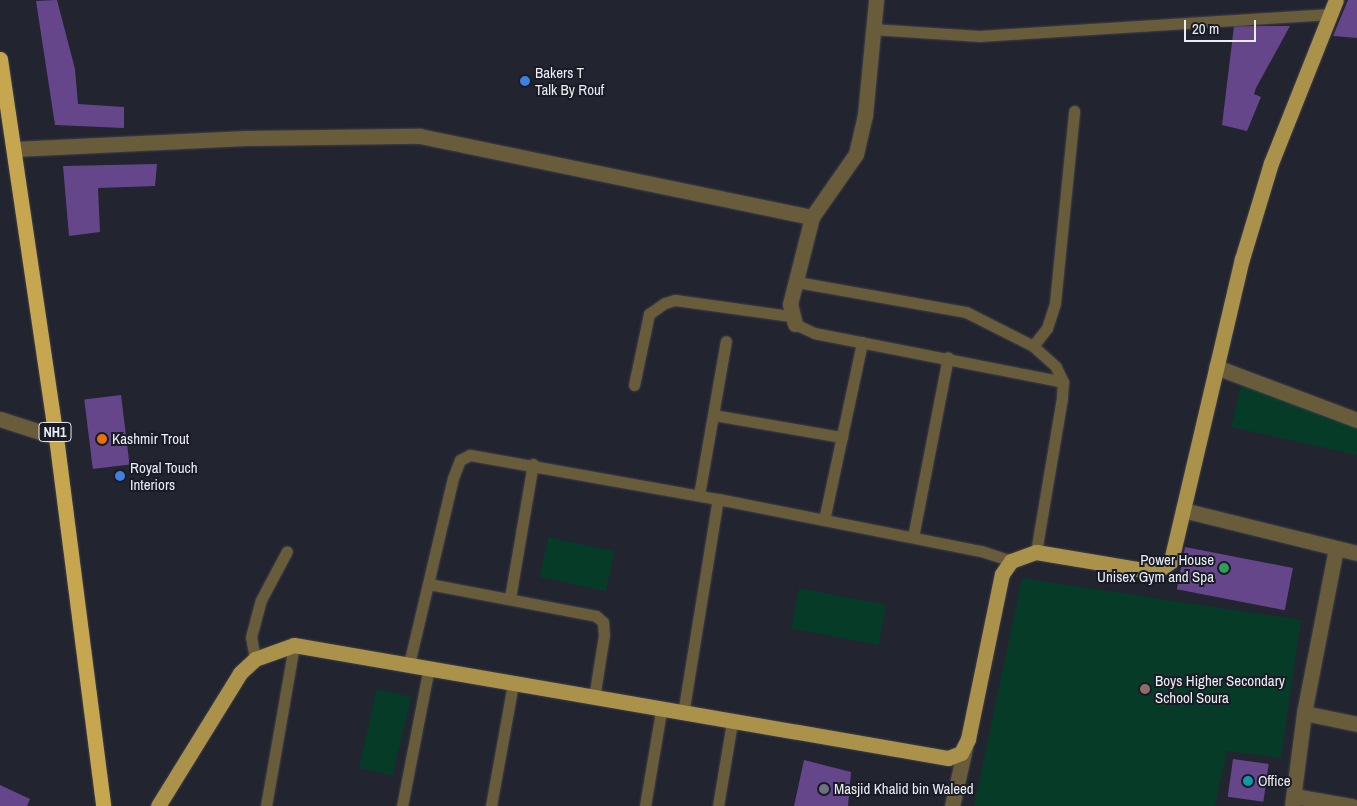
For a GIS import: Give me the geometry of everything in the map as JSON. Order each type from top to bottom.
[{"type":"highway","name":"NH1","points":[[0,59],[4,114],[14,149],[56,437],[103,806]]},
{"type":"main road","points":[[158,806],[222,699],[255,659],[294,645],[429,667],[662,711],[948,758],[965,748],[1002,574],[1011,561],[1036,552],[1156,572],[1167,566],[1174,555],[1216,367],[1271,164],[1336,0]]},
{"type":"street","points":[[793,320],[797,282],[812,217],[856,154],[865,115],[876,0]]},
{"type":"street","points":[[14,149],[246,138],[420,136],[812,217]]},
{"type":"street","points":[[1216,367],[1357,420]]},
{"type":"street","points":[[0,419],[56,437]]},
{"type":"street","points":[[1183,510],[1357,553]]},
{"type":"street","points":[[1336,548],[1304,713],[1293,801],[1352,806]]},
{"type":"street","points":[[1304,713],[1357,724]]},
{"type":"street","points":[[952,806],[965,748]]},
{"type":"lane","points":[[872,29],[980,36],[1330,14]]},
{"type":"lane","points":[[1033,346],[1047,328],[1055,304],[1074,111]]},
{"type":"lane","points":[[797,282],[938,304],[989,320],[1033,346],[1056,367],[1063,382],[1036,552]]},
{"type":"lane","points":[[634,385],[649,314],[665,303],[675,300],[793,320],[814,333],[948,357],[1063,382]]},
{"type":"lane","points":[[700,495],[726,341]]},
{"type":"lane","points":[[824,520],[862,342]]},
{"type":"lane","points":[[913,537],[948,357]]},
{"type":"lane","points":[[714,415],[842,437]]},
{"type":"lane","points":[[409,664],[460,460],[482,454],[913,537],[1011,561]]},
{"type":"lane","points":[[510,598],[533,464]]},
{"type":"lane","points":[[683,714],[718,499]]},
{"type":"lane","points":[[255,659],[251,637],[261,600],[287,551]]},
{"type":"lane","points":[[429,584],[586,612],[603,622],[594,698]]},
{"type":"lane","points":[[266,806],[294,645]]},
{"type":"lane","points":[[402,806],[429,667]]},
{"type":"lane","points":[[491,806],[513,684]]},
{"type":"lane","points":[[645,806],[662,711]]},
{"type":"lane","points":[[718,806],[732,722]]},
{"type":"green space","points":[[1241,385],[1357,429],[1357,455],[1231,427]]},
{"type":"green space","points":[[548,537],[615,551],[606,591],[539,577]]},
{"type":"green space","name":"Boys Higher Secondary School Soura","points":[[1022,578],[1301,620],[1281,758],[1227,751],[1215,806],[974,806]]},
{"type":"green space","points":[[799,588],[886,605],[879,645],[791,628]]},
{"type":"green space","points":[[377,689],[411,697],[393,776],[359,768]]},
{"type":"building","points":[[57,0],[75,69],[78,104],[124,107],[124,128],[55,125],[36,1]]},
{"type":"building","points":[[1348,0],[1357,0],[1357,38],[1333,36]]},
{"type":"building","points":[[1234,26],[1290,26],[1256,88],[1254,94],[1261,97],[1247,131],[1222,125]]},
{"type":"building","points":[[157,164],[155,186],[98,188],[100,232],[69,236],[63,166]]},
{"type":"building","points":[[121,395],[130,464],[93,469],[84,400]]},
{"type":"building","points":[[1185,547],[1293,568],[1285,610],[1177,589]]},
{"type":"building","name":"Office","points":[[1233,759],[1269,764],[1263,802],[1228,797]]},
{"type":"building","name":"Masjid Khalid bin Waleed","points":[[804,760],[851,772],[848,806],[794,806]]},
{"type":"building","points":[[0,785],[30,799],[27,806],[0,806]]},
{"type":"place","name":"Bakers T Talk By Rouf","points":[[525,81]]},
{"type":"place","name":"Kashmir Trout","points":[[102,439]]},
{"type":"place","name":"Royal Touch Interiors","points":[[120,476]]},
{"type":"place","name":"Power House Unisex Gym and Spa","points":[[1224,568]]},
{"type":"place","name":"Boys Higher Secondary School Soura","points":[[1145,689]]},
{"type":"place","name":"Office","points":[[1248,781]]},
{"type":"place","name":"Masjid Khalid bin Waleed","points":[[824,789]]}]
